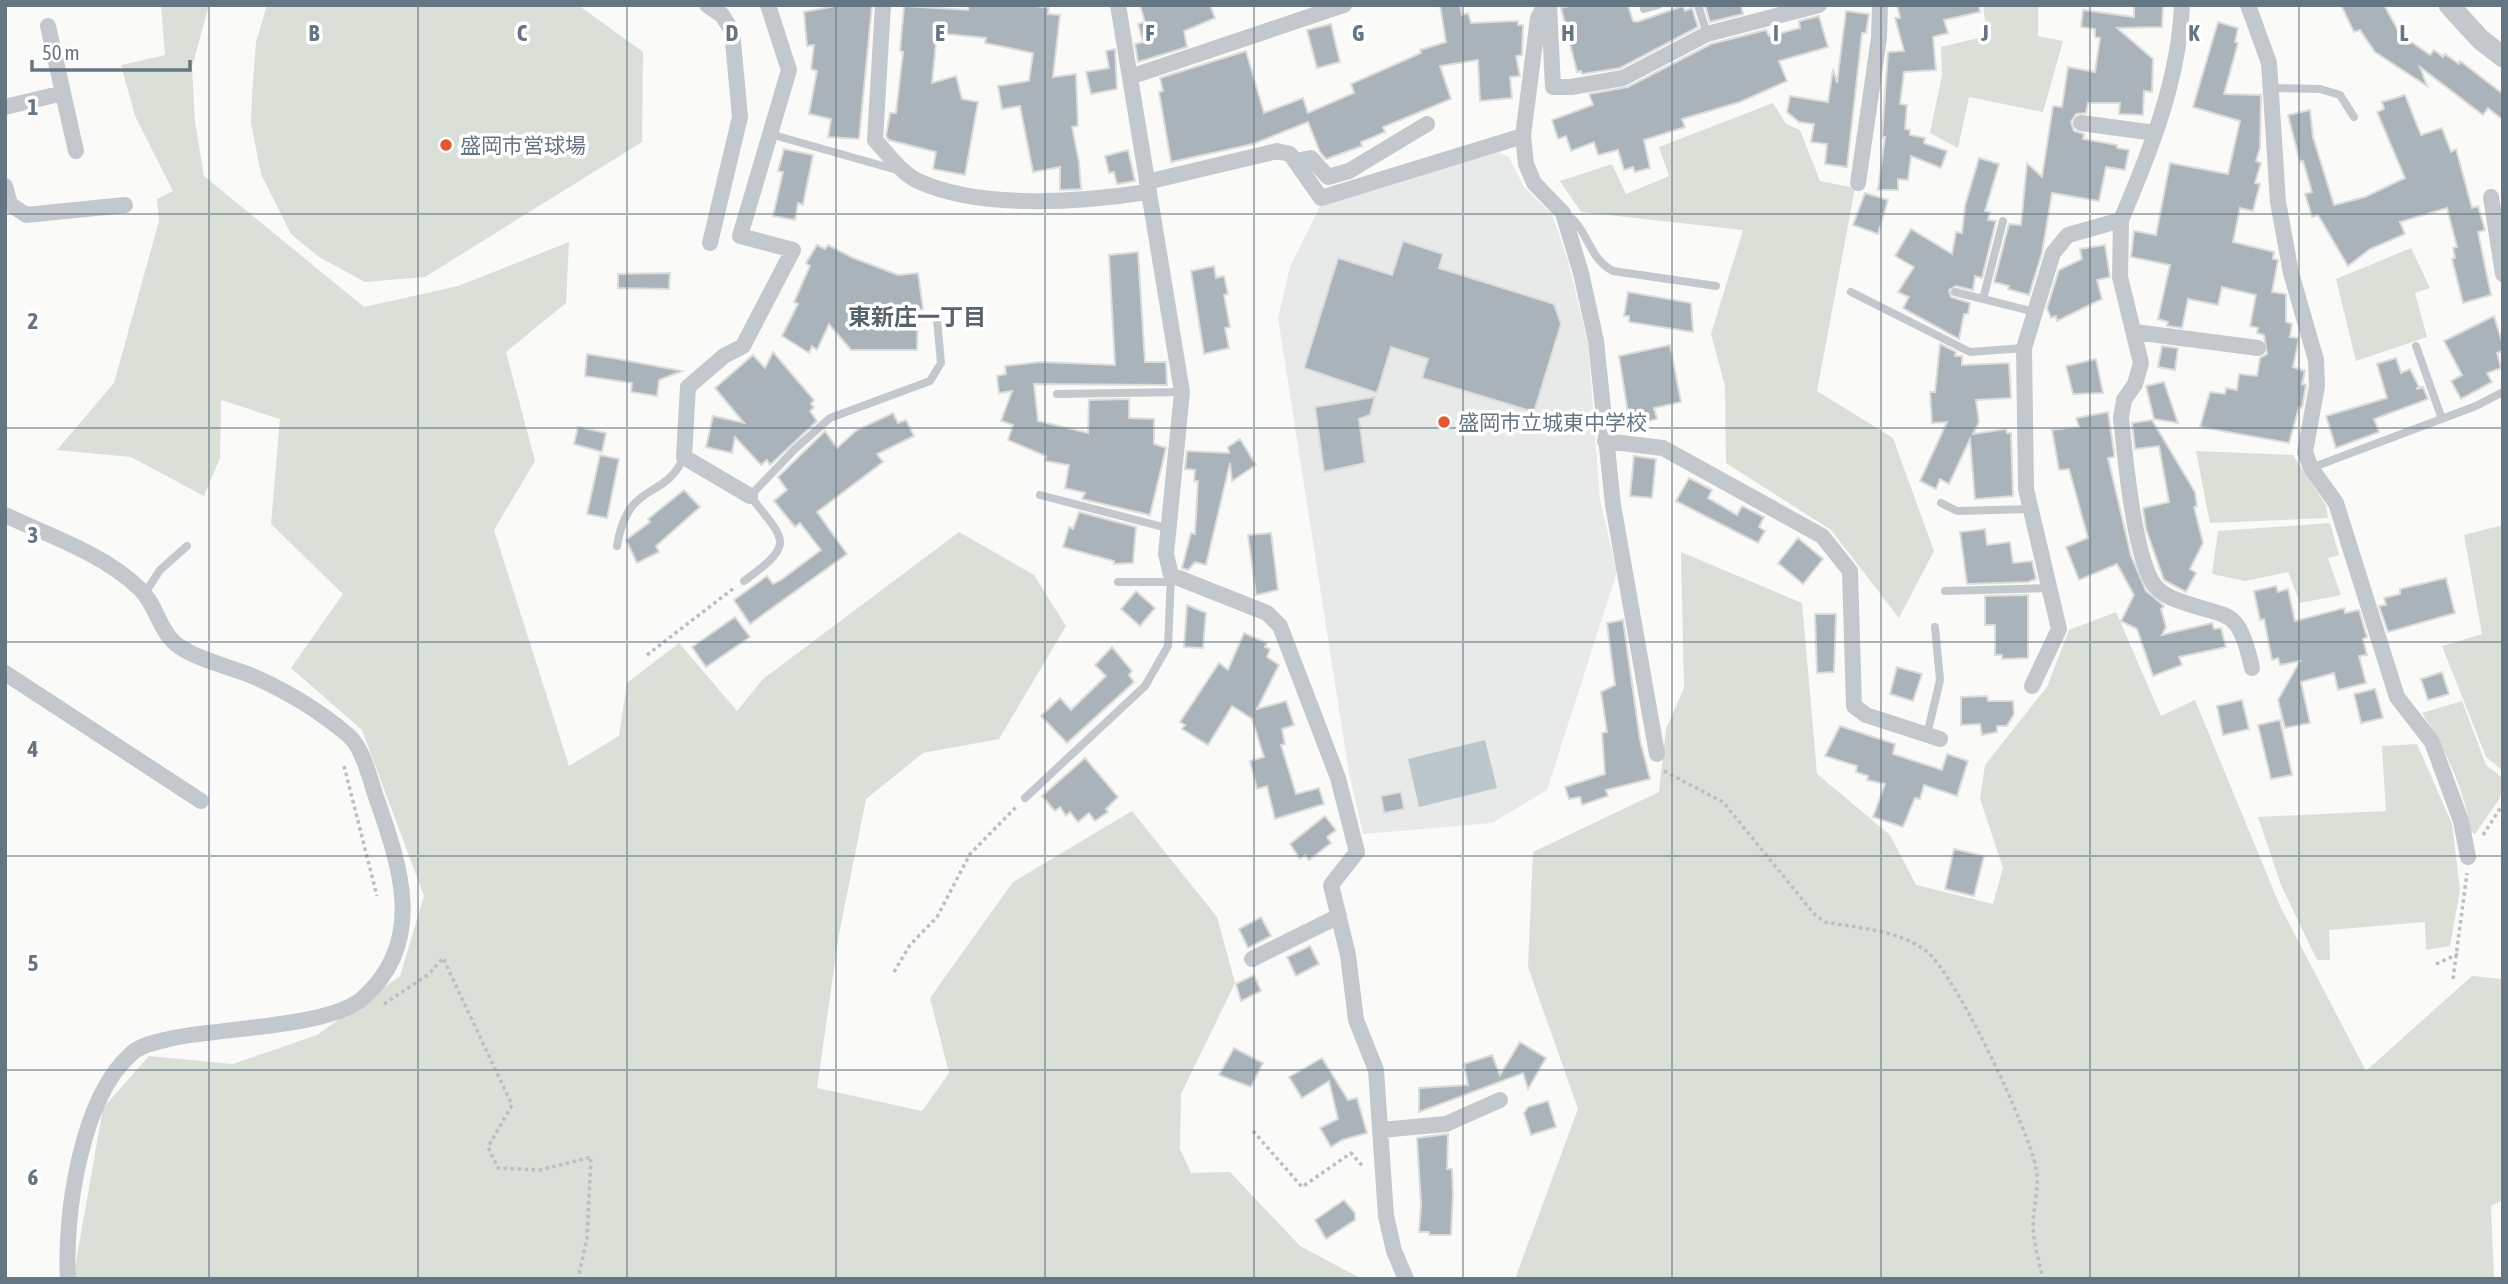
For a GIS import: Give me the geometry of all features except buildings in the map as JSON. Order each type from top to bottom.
[{"type":"street","points":[[707,5],[722,15],[733,31],[740,117],[710,243]]},
{"type":"street","points":[[750,496],[684,457],[688,387],[724,356],[743,346],[793,250],[740,236],[789,70],[768,5]]},
{"type":"street","points":[[883,5],[874,140],[917,181],[981,197],[1092,201],[1278,151],[1290,154],[1321,198],[1523,136]]},
{"type":"street","points":[[1118,5],[1182,392],[1167,528],[1166,554],[1171,578],[1267,613],[1279,626],[1338,778],[1357,852],[1331,885],[1348,955],[1356,1020],[1376,1070],[1386,1216],[1394,1251],[1406,1279]]},
{"type":"street","points":[[1130,77],[1344,5]]},
{"type":"street","points":[[1547,5],[1553,87],[1571,88],[1623,78],[1707,34],[1819,5]]},
{"type":"street","points":[[1547,5],[1538,18],[1523,136],[1526,164],[1534,183],[1563,213],[1581,272],[1596,341],[1613,505],[1657,754]]},
{"type":"street","points":[[1858,183],[1880,38],[1880,5]]},
{"type":"street","points":[[2182,5],[2175,67],[2155,132],[2122,220],[2120,277],[2141,363],[2135,384],[2124,400],[2121,418],[2142,555],[2154,585],[2166,596],[2216,610],[2234,619],[2242,630],[2252,668]]},
{"type":"street","points":[[2248,5],[2269,63],[2273,88],[2278,202],[2291,273],[2313,345],[2318,376],[2305,452],[2311,468],[2336,503],[2397,697],[2432,742],[2461,821],[2468,857]]},
{"type":"street","points":[[2449,5],[2480,39],[2503,57]]},
{"type":"street","points":[[48,26],[76,151]]},
{"type":"street","points":[[5,107],[63,93]]},
{"type":"street","points":[[1295,161],[1311,158],[1328,177],[1349,171],[1427,124]]},
{"type":"street","points":[[2081,124],[2155,132]]},
{"type":"street","points":[[5,186],[10,204],[26,215],[125,205]]},
{"type":"street","points":[[2491,197],[2503,274]]},
{"type":"street","points":[[2032,686],[2059,629],[2026,489],[2024,348],[2053,253],[2068,235],[2122,220]]},
{"type":"street","points":[[2135,332],[2258,348]]},
{"type":"street","points":[[1605,441],[1663,448],[1822,536],[1850,572],[1854,706],[1866,715],[1934,737]]},
{"type":"street","points":[[5,515],[105,562],[145,593],[162,627],[179,646],[260,679],[350,737],[366,766],[384,821],[405,907],[400,939],[388,969],[363,998],[348,1009],[320,1017],[199,1032],[151,1043],[132,1053],[100,1095],[82,1156],[66,1242],[68,1279]]},
{"type":"street","points":[[5,673],[201,801]]},
{"type":"street","points":[[1252,959],[1339,916]]},
{"type":"street","points":[[1381,1130],[1446,1124],[1500,1100]]},
{"type":"lane","points":[[1644,9],[1658,5]]},
{"type":"lane","points":[[1698,5],[1707,34]]},
{"type":"lane","points":[[2273,88],[2320,89],[2340,95],[2354,117]]},
{"type":"lane","points":[[771,134],[907,173]]},
{"type":"lane","points":[[1563,213],[1572,217],[1599,264],[1613,271],[1716,286]]},
{"type":"lane","points":[[1983,299],[2003,221]]},
{"type":"lane","points":[[1851,292],[1970,352],[2024,348]]},
{"type":"lane","points":[[1955,292],[2035,312]]},
{"type":"lane","points":[[744,581],[777,555],[781,547],[780,535],[750,496],[830,418],[930,381],[941,363],[937,319]]},
{"type":"lane","points":[[2416,346],[2442,419]]},
{"type":"lane","points":[[1057,394],[1182,392]]},
{"type":"lane","points":[[2311,468],[2442,419],[2503,392]]},
{"type":"lane","points":[[617,545],[621,520],[629,506],[678,470],[684,457]]},
{"type":"lane","points":[[1040,495],[1167,528]]},
{"type":"lane","points":[[1941,503],[1957,511],[2031,509]]},
{"type":"lane","points":[[145,593],[160,570],[187,546]]},
{"type":"lane","points":[[1025,798],[1145,686],[1168,646],[1171,578],[1118,582]]},
{"type":"lane","points":[[1945,592],[2050,587]]},
{"type":"lane","points":[[1934,737],[1940,680],[1935,628]]},
{"type":"path","points":[[647,655],[744,581]]},
{"type":"path","points":[[1657,754],[1660,769],[1723,802],[1815,915],[1825,922],[1900,937],[1927,951],[1945,973],[1964,1003],[2029,1144],[2037,1171],[2033,1228],[2043,1279]]},
{"type":"path","points":[[343,763],[354,796],[377,896]]},
{"type":"path","points":[[894,972],[910,945],[937,917],[970,854],[1025,798]]},
{"type":"path","points":[[2453,979],[2466,896],[2468,857],[2503,804]]},
{"type":"path","points":[[2436,964],[2458,954]]},
{"type":"path","points":[[363,998],[382,1006],[429,974],[443,958],[512,1105],[488,1147],[498,1168],[540,1170],[591,1157],[587,1237],[578,1279]]},
{"type":"path","points":[[1253,1130],[1302,1187],[1351,1153],[1362,1168],[1383,1166]]},
{"type":"shaded area","points":[[161,5],[209,5],[192,67],[195,122],[204,176],[364,307],[458,286],[569,242],[566,303],[506,352],[535,461],[494,530],[569,766],[619,736],[627,683],[679,643],[737,711],[763,679],[959,532],[1034,575],[1066,626],[999,739],[923,753],[866,799],[839,934],[817,1088],[922,1111],[949,1073],[930,998],[1013,882],[1132,811],[1217,917],[1235,983],[1181,1094],[1180,1149],[1191,1173],[1230,1172],[1300,1246],[1362,1279],[73,1279],[103,1108],[149,1056],[233,1064],[317,1035],[400,976],[424,896],[362,730],[291,668],[343,594],[271,524],[280,419],[221,400],[220,458],[204,496],[131,457],[57,450],[114,383],[159,221],[157,199],[173,191],[135,116],[121,65],[165,55]]},
{"type":"shaded area","name":"盛岡市営球場","points":[[267,5],[578,5],[643,52],[642,142],[425,277],[365,282],[319,257],[291,234],[261,174],[251,123],[256,42]]},
{"type":"shaded area","points":[[1983,5],[2038,5],[2038,36],[2063,41],[2043,112],[1969,97],[1958,148],[1930,133],[1942,75],[1941,47],[1987,36]]},
{"type":"shaded area","points":[[1773,103],[1786,124],[1800,130],[1820,181],[1855,188],[1817,391],[1893,438],[1934,551],[1899,618],[1831,530],[1726,463],[1725,386],[1711,334],[1743,230],[1581,212],[1560,181],[1612,164],[1626,194],[1669,176],[1659,147]]},
{"type":"shaded area","name":"盛岡市立城東中学校","points":[[1498,152],[1509,157],[1524,187],[1552,214],[1568,261],[1588,343],[1600,500],[1617,572],[1547,790],[1492,823],[1363,834],[1349,773],[1278,318],[1290,267],[1320,206]]},
{"type":"shaded area","points":[[2411,248],[2430,288],[2415,293],[2427,337],[2356,361],[2336,279]]},
{"type":"shaded area","points":[[2196,451],[2293,455],[2326,505],[2328,518],[2210,523]]},
{"type":"shaded area","points":[[2330,523],[2339,555],[2328,558],[2341,595],[2300,603],[2288,572],[2245,581],[2212,574],[2218,531]]},
{"type":"shaded area","points":[[2503,525],[2503,771],[2486,757],[2442,646],[2482,634],[2464,535]]},
{"type":"shaded area","points":[[1681,552],[1802,603],[1817,774],[1890,835],[1916,885],[1993,904],[2003,868],[1980,799],[1985,765],[2047,687],[2069,630],[2116,612],[2161,716],[2195,700],[2280,906],[2366,1071],[2472,976],[2501,979],[2503,975],[2503,1200],[2491,1206],[2494,1279],[1515,1279],[1578,1109],[1528,967],[1533,852],[1659,792],[1666,729],[1684,688]]},
{"type":"shaded area","points":[[2462,701],[2486,765],[2503,778],[2500,798],[2475,834],[2471,832],[2453,770],[2422,713]]},
{"type":"shaded area","points":[[1485,740],[1497,788],[1419,807],[1408,759]]},
{"type":"shaded area","points":[[2417,744],[2452,824],[2460,890],[2450,946],[2426,950],[2425,922],[2329,930],[2330,960],[2317,960],[2281,885],[2258,817],[2386,811],[2382,746]]},
{"type":"place","name":"盛岡市営球場","points":[[446,145]]},
{"type":"place","name":"盛岡市立城東中学校","points":[[1444,422]]},
{"type":"district","name":"東新庄一丁目","points":[[917,317]]}]
